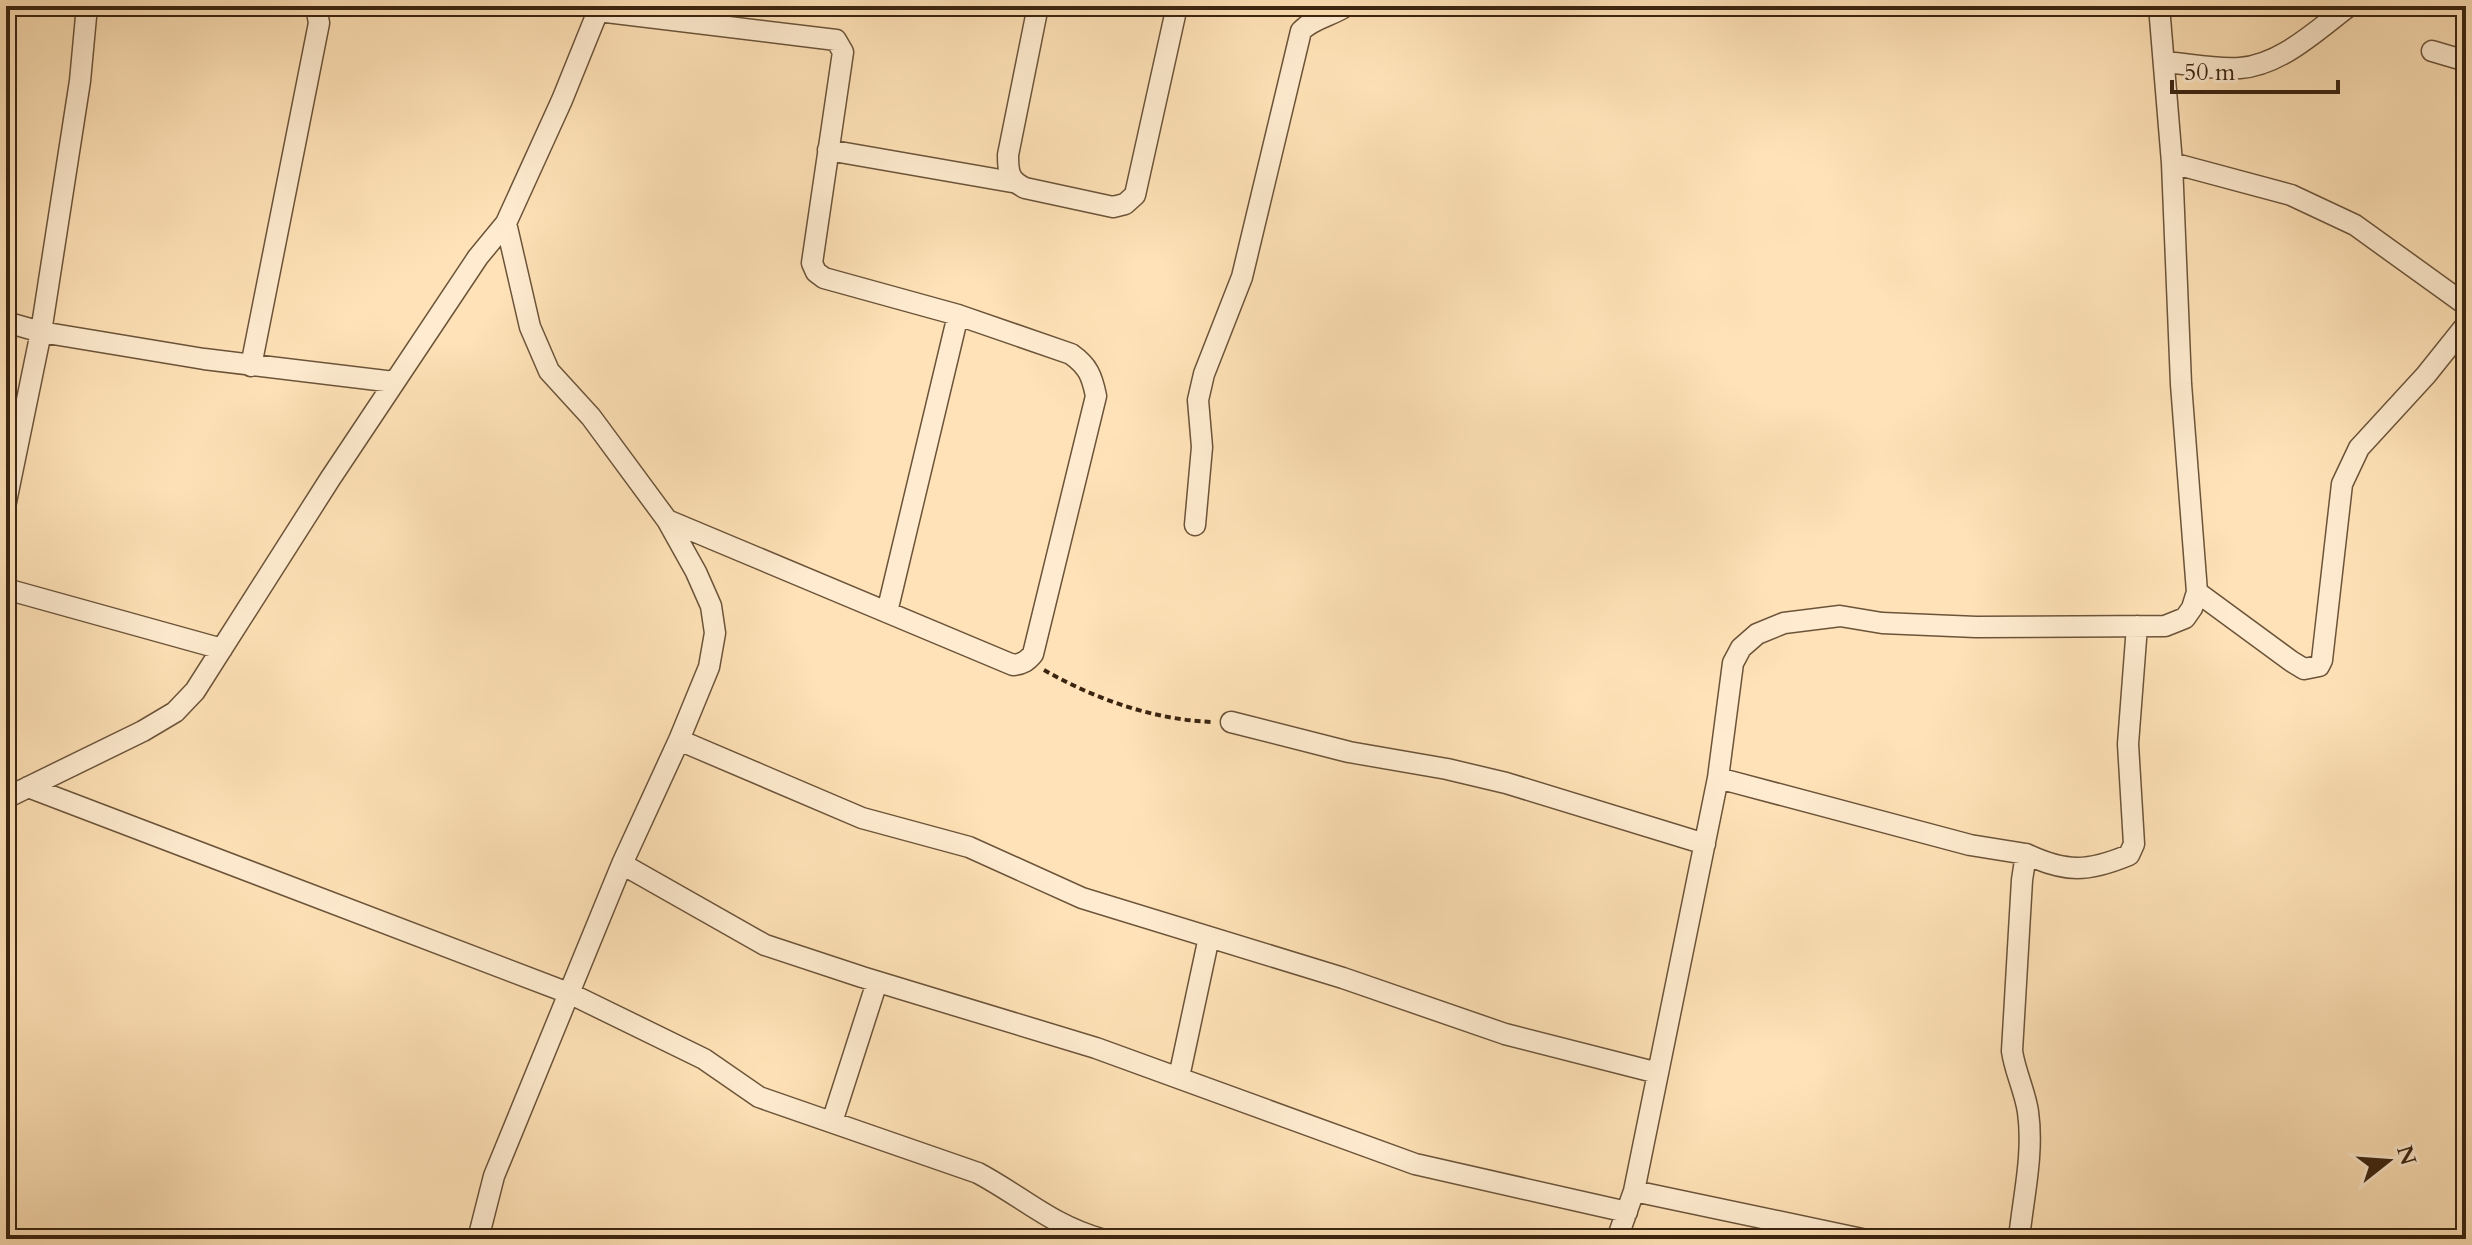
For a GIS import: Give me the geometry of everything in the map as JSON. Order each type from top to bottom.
[{"type":"street","points":[[6,502],[41,332],[80,81],[87,6]]},
{"type":"street","points":[[251,366],[319,23],[316,6]]},
{"type":"street","points":[[1012,182],[1008,173],[1008,155],[1038,6]]},
{"type":"street","points":[[828,150],[1012,182],[1025,188],[1113,207],[1125,204],[1135,195],[1177,6]]},
{"type":"street","points":[[1195,525],[1202,447],[1198,400],[1204,374],[1242,277],[1301,31],[1346,6]]},
{"type":"street","points":[[1617,1239],[1634,1191],[1718,778],[1733,663],[1741,648],[1757,634],[1784,623],[1840,616],[1882,623],[1976,627],[2165,626],[2185,618],[2192,608],[2197,592],[2181,384],[2172,163],[2159,6]]},
{"type":"street","points":[[2165,62],[2238,69],[2262,65],[2303,41],[2349,6]]},
{"type":"street","points":[[6,798],[143,731],[175,712],[195,691],[394,382],[478,257],[506,223],[562,100],[599,8],[836,40],[843,52],[812,263],[816,272],[824,278],[958,315],[1071,354],[1086,364],[1096,396],[1033,654],[1028,661],[1013,665],[667,520]]},
{"type":"street","points":[[2432,51],[2466,61]]},
{"type":"street","points":[[2172,163],[2291,195],[2355,225],[2466,305]]},
{"type":"street","points":[[478,1239],[494,1176],[622,864],[709,667],[715,633],[711,606],[667,520],[591,417],[549,371],[530,327],[506,223]]},
{"type":"street","points":[[887,612],[958,315]]},
{"type":"street","points":[[6,322],[41,332],[251,366],[394,382]]},
{"type":"street","points":[[2197,592],[2304,669],[2319,666],[2342,484],[2359,448],[2426,375],[2466,325]]},
{"type":"street","points":[[6,589],[222,649]]},
{"type":"street","points":[[1718,778],[1970,845],[2026,854],[2053,867],[2082,869],[2112,862],[2129,855],[2134,844],[2128,744],[2137,626]]},
{"type":"street","points":[[1231,722],[1349,752],[1506,783],[1705,844]]},
{"type":"street","points":[[679,740],[862,818],[969,847],[1082,898],[1343,978],[1505,1034],[1658,1073]]},
{"type":"street","points":[[28,787],[571,994],[704,1059],[759,1097],[978,1173],[1003,1186],[1056,1223],[1101,1239]]},
{"type":"street","points":[[2019,1239],[2030,1140],[2028,1111],[2015,1073],[2012,1051],[2026,854]]},
{"type":"street","points":[[622,864],[765,945],[1096,1048],[1415,1164],[1627,1212]]},
{"type":"street","points":[[1179,1077],[1209,937]]},
{"type":"street","points":[[832,1122],[877,982]]},
{"type":"street","points":[[1634,1191],[1862,1239]]},
{"type":"path","points":[[1028,661],[1072,686],[1109,702],[1195,721],[1231,722]]}]
